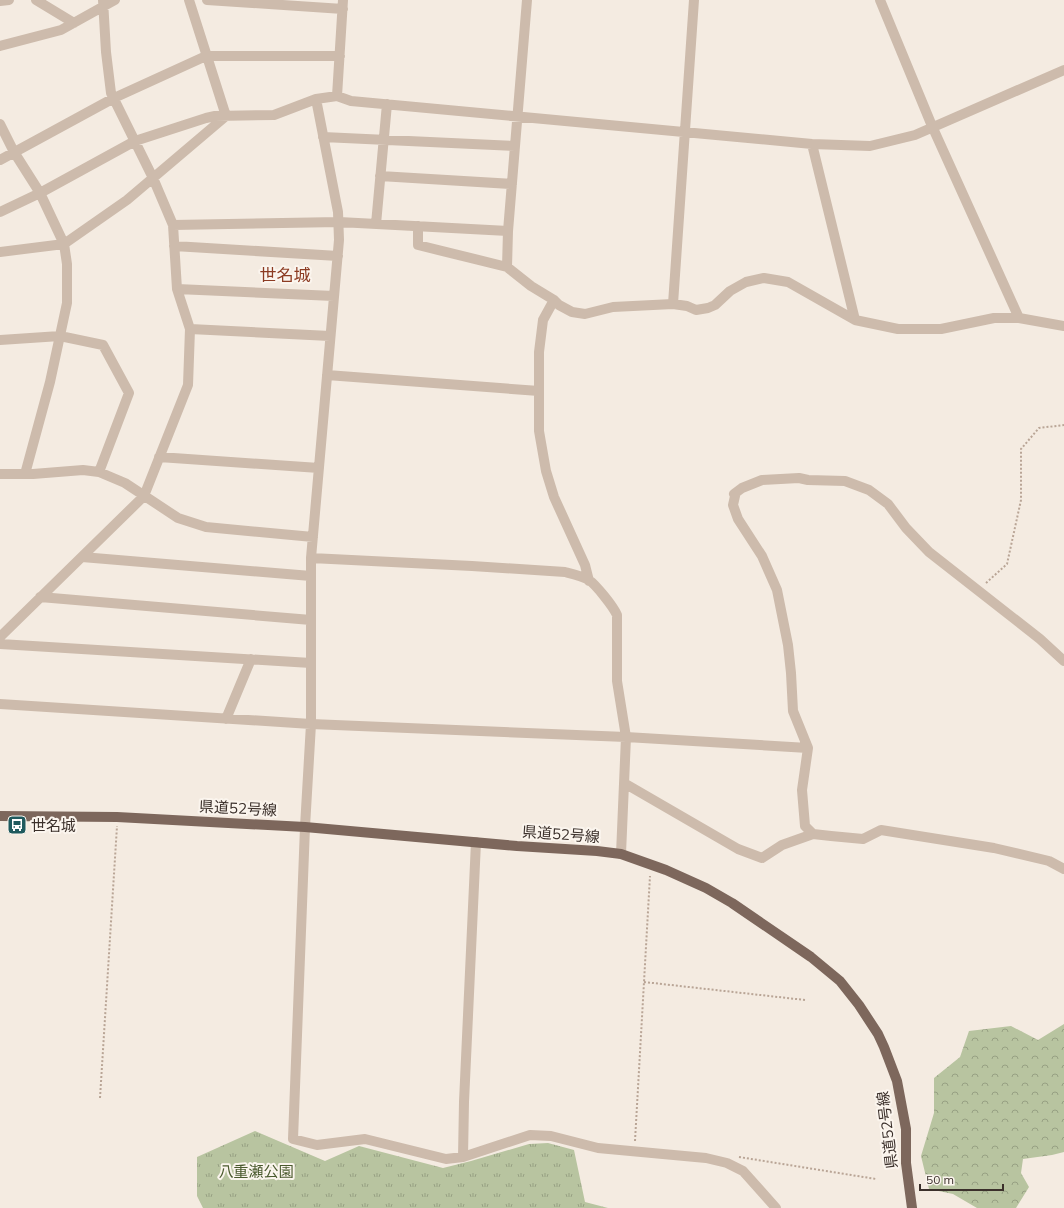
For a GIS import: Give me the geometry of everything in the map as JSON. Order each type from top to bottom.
[{"type":"main road","name":"県道52号線","points":[[0,816],[117,817],[305,827],[621,854],[666,870],[706,888],[732,903],[788,940],[831,973],[860,1005],[881,1040],[897,1081],[906,1129],[906,1163],[912,1208]]},
{"type":"street","points":[[0,1],[9,0]]},
{"type":"street","points":[[36,0],[74,23]]},
{"type":"street","points":[[0,46],[61,30],[103,3],[115,0]]},
{"type":"street","points":[[190,0],[206,56],[226,116]]},
{"type":"street","points":[[207,0],[343,5],[337,96]]},
{"type":"street","points":[[508,267],[508,231],[527,0]]},
{"type":"street","points":[[673,304],[694,0]]},
{"type":"street","points":[[880,0],[932,126],[1019,318]]},
{"type":"street","points":[[0,637],[144,496],[188,384],[190,329],[177,289],[173,225],[153,178],[111,93],[103,3]]},
{"type":"street","points":[[0,160],[114,98],[206,56],[340,56]]},
{"type":"street","points":[[0,212],[40,193],[135,141],[214,116],[274,115],[316,99],[337,96],[351,101],[812,144],[870,146],[915,135],[932,126],[1064,70]]},
{"type":"street","points":[[316,99],[339,222],[338,256],[311,558],[311,724],[305,827],[293,1139],[317,1145],[365,1139],[446,1159],[463,1157],[530,1135],[551,1136],[598,1148],[706,1158],[727,1163],[743,1171],[776,1208]]},
{"type":"street","points":[[376,224],[387,104]]},
{"type":"street","points":[[0,252],[64,244],[127,200],[226,116]]},
{"type":"street","points":[[0,124],[14,152],[40,193],[64,244],[67,264],[67,303],[50,382],[25,474]]},
{"type":"street","points":[[323,137],[516,146]]},
{"type":"street","points":[[812,144],[855,320]]},
{"type":"street","points":[[380,176],[512,184]]},
{"type":"street","points":[[173,225],[339,222],[508,231]]},
{"type":"street","points":[[418,226],[418,245],[508,267],[531,286],[572,312],[585,314],[613,307],[673,304],[687,306],[696,310],[708,308],[715,305],[730,291],[746,282],[764,278],[788,282],[855,320],[898,329],[941,329],[994,318],[1019,318],[1064,326]]},
{"type":"street","points":[[174,246],[338,256]]},
{"type":"street","points":[[177,289],[334,296]]},
{"type":"street","points":[[554,300],[543,320],[539,352],[539,431],[546,470],[554,496],[585,565],[590,581],[613,608],[617,615],[617,682],[626,736],[621,854]]},
{"type":"street","points":[[190,329],[330,336]]},
{"type":"street","points":[[0,340],[60,336],[103,345],[129,393],[99,472]]},
{"type":"street","points":[[327,375],[539,391]]},
{"type":"street","points":[[160,457],[319,468]]},
{"type":"street","points":[[0,474],[25,474],[83,470],[99,472],[125,483],[178,518],[206,527],[313,537]]},
{"type":"street","points":[[813,834],[805,826],[802,790],[808,748],[793,711],[788,645],[776,590],[762,556],[738,519],[733,505],[734,494],[742,488],[762,480],[799,478],[808,480],[845,481],[869,490],[888,504],[906,528],[929,552],[1040,639],[1064,661]]},
{"type":"street","points":[[82,557],[311,576]]},
{"type":"street","points":[[311,558],[564,572],[590,581]]},
{"type":"street","points":[[40,598],[311,620]]},
{"type":"street","points":[[0,644],[311,663]]},
{"type":"street","points":[[226,719],[251,659]]},
{"type":"street","points":[[0,704],[311,724],[626,736],[808,748]]},
{"type":"street","points":[[624,783],[738,850],[762,858],[782,845],[813,834],[863,839],[881,830],[994,848],[1049,860],[1064,868]]},
{"type":"street","points":[[463,1157],[464,1102],[476,842]]},
{"type":"path","points":[[978,590],[1007,564],[1021,500],[1021,449],[1039,428],[1064,425]]},
{"type":"path","points":[[100,1098],[117,817]]},
{"type":"path","points":[[634,1151],[651,864]]},
{"type":"path","points":[[644,982],[805,1000]]},
{"type":"path","points":[[736,1156],[876,1179]]},
{"type":"green space","points":[[1064,1024],[1064,1152],[1023,1159],[1021,1173],[1029,1187],[1016,1208],[977,1208],[953,1194],[929,1189],[921,1156],[934,1113],[934,1078],[960,1057],[969,1031],[1011,1026],[1038,1040]]},
{"type":"green space","name":"八重瀬公園","points":[[255,1131],[325,1161],[359,1146],[443,1168],[529,1144],[548,1143],[574,1150],[585,1202],[608,1208],[203,1208],[197,1196],[197,1157]]},
{"type":"place","name":"世名城","points":[[17,825]]},
{"type":"district","name":"世名城","points":[[285,274]]}]
